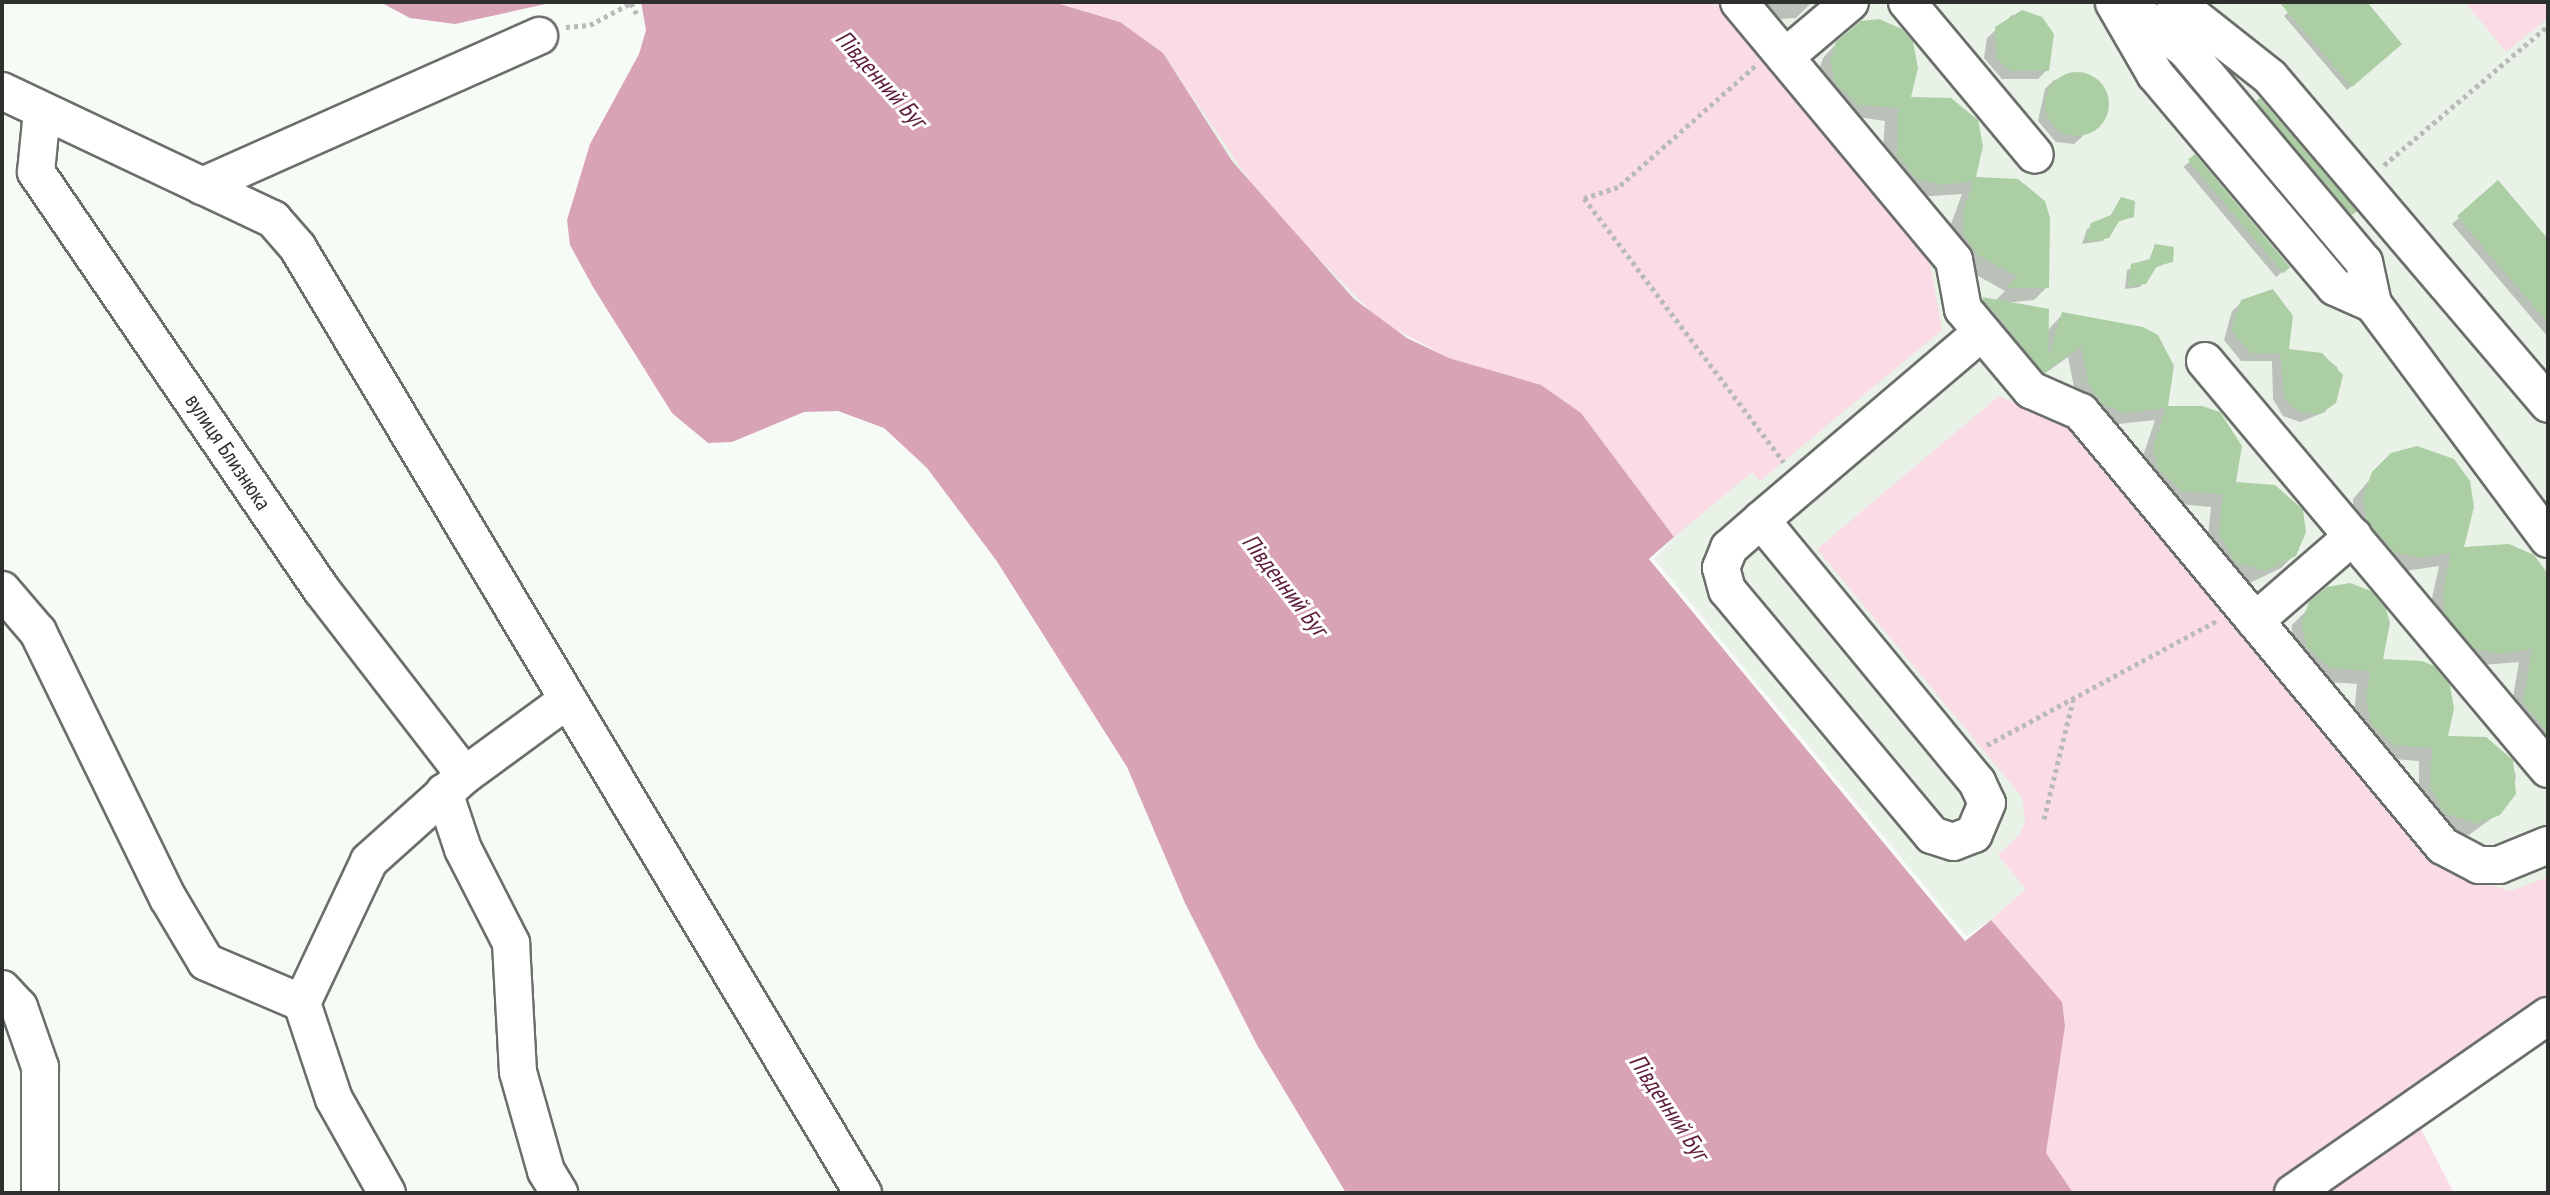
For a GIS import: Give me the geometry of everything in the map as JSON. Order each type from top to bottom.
[{"type":"street","points":[[1739,2],[1954,260],[1963,309],[1982,332],[2031,390],[2081,412],[2451,852],[2479,865],[2499,865],[2548,845]]},
{"type":"street","points":[[1780,52],[1850,2]]},
{"type":"street","points":[[1907,2],[2035,155]]},
{"type":"street","points":[[2114,2],[2155,74],[2335,287],[2373,304]]},
{"type":"street","points":[[2123,2],[2185,49],[2364,262],[2373,304],[2548,539]]},
{"type":"street","points":[[2175,2],[2270,77],[2548,404]]},
{"type":"street","points":[[202,186],[539,36]]},
{"type":"street","points":[[2,91],[273,219],[298,248],[566,701],[863,1193]]},
{"type":"street","name":"вулиця Близнюка","points":[[42,111],[36,172],[455,784],[463,849],[511,943],[518,1072],[546,1171],[559,1193]]},
{"type":"street","points":[[1761,520],[1959,760],[1987,803],[1982,825],[1953,842],[1924,827],[1727,590],[1724,557],[1761,520],[1982,332]]},
{"type":"street","points":[[2205,361],[2548,769]]},
{"type":"street","points":[[2249,614],[2353,536]]},
{"type":"street","points":[[2,590],[38,632],[89,744],[206,962],[302,1003]]},
{"type":"street","points":[[387,1193],[334,1099],[302,1003],[369,861],[455,784],[566,701]]},
{"type":"street","points":[[2,989],[19,1007],[40,1067],[40,1193]]},
{"type":"street","points":[[2293,1193],[2548,1016]]},
{"type":"path","points":[[539,36],[555,29],[590,25],[631,3],[638,16]]},
{"type":"path","points":[[2361,184],[2548,26]]},
{"type":"path","points":[[1780,52],[1618,187],[1584,198],[1802,486]]},
{"type":"path","points":[[1959,760],[2073,699],[2249,614]]},
{"type":"path","points":[[2044,819],[2073,699]]},
{"type":"shaded area","points":[[1053,2],[2548,2],[2548,886],[2073,1193],[2062,1048],[1965,941],[1649,559],[1581,413],[1354,299],[1264,202]]},
{"type":"shaded area","points":[[1053,2],[1731,2],[1925,235],[1942,330],[1760,481],[1752,472],[1674,537],[1581,413],[1541,385],[1449,358],[1380,321],[1264,202],[1163,53],[1120,22]]},
{"type":"shaded area","points":[[2465,2],[2548,2],[2548,18],[2506,52]]},
{"type":"shaded area","points":[[1999,396],[2090,434],[2471,879],[2510,891],[2548,877],[2548,1001],[2275,1193],[2073,1193],[2057,1174],[2046,1153],[2046,1136],[2065,1026],[2062,1002],[1991,920],[2026,889],[1998,855],[2020,834],[2025,822],[2022,797],[1817,549]]},
{"type":"shaded area","points":[[2421,1129],[2454,1193],[2325,1193]]},
{"type":"water","points":[[380,2],[555,2],[455,24],[410,18]]},
{"type":"water","name":"Південний Буг","points":[[641,2],[1053,2],[1120,22],[1163,53],[1232,161],[1354,299],[1407,338],[1449,358],[1541,385],[1581,413],[1674,537],[1649,559],[1965,941],[1991,920],[2062,1002],[2065,1026],[2046,1153],[2073,1193],[1346,1193],[1257,1045],[1185,903],[1127,767],[996,560],[927,468],[884,428],[838,411],[804,412],[732,442],[708,443],[672,413],[593,287],[570,245],[567,220],[590,144],[639,54],[646,30]]},
{"type":"pier","points":[[1674,537],[1654,559],[1966,936],[1991,920],[1965,941],[1649,559]]},
{"type":"building","points":[[2279,2],[2367,2],[2402,44],[2352,87]]},
{"type":"building","points":[[2022,10],[2042,17],[2054,34],[2049,71],[2012,71],[1997,59],[1995,27]]},
{"type":"building","points":[[1879,19],[1902,29],[1913,42],[1918,68],[1911,97],[1951,98],[1978,120],[1983,146],[1976,177],[2018,179],[2045,201],[2050,218],[2049,288],[2005,288],[2018,277],[1978,255],[1964,235],[1963,211],[1974,181],[1941,185],[1916,179],[1897,155],[1898,108],[1859,105],[1835,84],[1830,61],[1836,42],[1861,21]]},
{"type":"building","points":[[2077,72],[2095,78],[2103,86],[2109,104],[2103,122],[2095,130],[2077,136],[2059,130],[2051,122],[2045,104],[2051,86],[2059,78]]},
{"type":"building","points":[[2260,98],[2357,211],[2352,215],[2256,101]]},
{"type":"building","points":[[2195,154],[2290,267],[2283,273],[2188,160]]},
{"type":"building","points":[[2498,180],[2548,239],[2548,323],[2457,216]]},
{"type":"building","points":[[2121,197],[2135,201],[2134,217],[2119,221],[2109,238],[2085,242],[2091,223],[2111,215]]},
{"type":"building","points":[[2155,244],[2174,247],[2173,262],[2157,266],[2146,284],[2128,286],[2131,264],[2150,259]]},
{"type":"building","points":[[2273,289],[2293,316],[2289,349],[2322,353],[2343,375],[2336,403],[2320,414],[2300,412],[2285,400],[2280,353],[2251,353],[2231,330],[2241,300]]},
{"type":"building","points":[[1982,297],[2049,309],[2048,357],[2062,312],[2143,327],[2158,335],[2174,366],[2168,406],[2202,406],[2220,412],[2242,446],[2236,482],[2275,485],[2303,510],[2306,532],[2296,556],[2265,571],[2234,561],[2219,533],[2223,494],[2183,491],[2159,470],[2153,448],[2166,408],[2124,413],[2101,403],[2088,383],[2081,346],[2044,373]]},
{"type":"building","points":[[2417,446],[2454,459],[2470,481],[2474,507],[2464,547],[2509,544],[2534,555],[2548,574],[2548,734],[2523,702],[2532,649],[2499,654],[2474,648],[2445,614],[2443,593],[2451,553],[2420,558],[2394,552],[2366,519],[2363,497],[2372,472],[2391,453]]},
{"type":"building","points":[[2350,583],[2371,591],[2386,609],[2390,623],[2383,659],[2422,661],[2434,666],[2450,685],[2454,709],[2448,736],[2486,737],[2513,760],[2516,794],[2500,815],[2476,824],[2445,813],[2430,786],[2432,748],[2395,745],[2371,724],[2366,701],[2370,671],[2330,668],[2307,647],[2301,625],[2309,602],[2327,587]]}]
